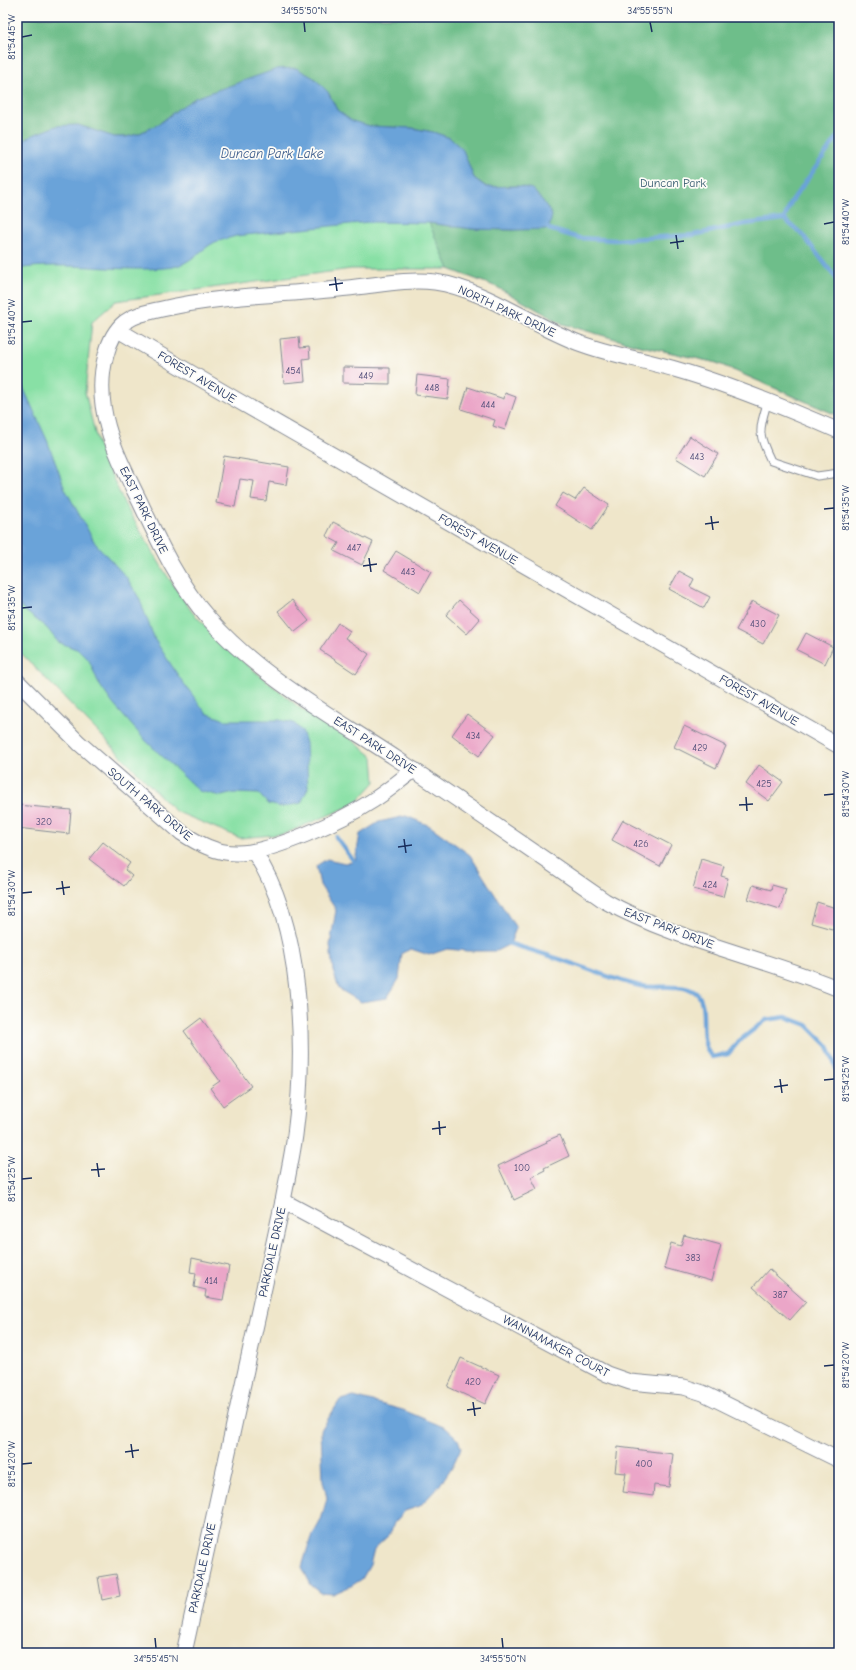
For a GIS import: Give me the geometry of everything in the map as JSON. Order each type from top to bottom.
[{"type":"street","name":"NORTH PARK DRIVE","points":[[118,330],[123,324],[137,315],[205,301],[332,290],[397,282],[436,282],[456,286],[474,293],[563,337],[582,344],[673,368],[725,384],[768,400],[839,431]]},
{"type":"street","name":"FOREST AVENUE","points":[[118,330],[235,400],[839,746]]},
{"type":"street","name":"EAST PARK DRIVE","points":[[118,330],[107,350],[103,366],[101,387],[107,430],[115,450],[164,552],[184,585],[207,616],[233,644],[292,692],[414,770],[605,901],[652,923],[839,989]]},
{"type":"street","name":"SOUTH PARK DRIVE","points":[[17,682],[79,743],[182,833],[198,844],[216,851],[235,853],[254,852],[268,848],[331,822],[372,801],[414,770]]},
{"type":"street","name":"PARKDALE DRIVE","points":[[184,1653],[283,1201],[295,1135],[299,1088],[299,1019],[294,966],[284,917],[274,886],[254,852]]},
{"type":"street","name":"WANNAMAKER COURT","points":[[283,1201],[607,1374],[630,1382],[684,1387],[703,1393],[839,1460]]},
{"type":"lane","points":[[768,400],[760,427],[762,441],[771,461],[817,476],[839,473]]},
{"type":"green space","name":"Duncan Park","points":[[17,17],[839,17],[839,416],[717,363],[633,344],[563,324],[497,287],[449,269],[351,269],[116,301],[92,322],[85,392],[98,445],[125,505],[166,574],[192,612],[230,651],[301,709],[345,734],[373,757],[375,782],[355,804],[284,834],[240,838],[175,811],[17,649]]},
{"type":"green space","points":[[17,17],[507,17],[537,19],[538,17],[839,17],[839,416],[717,363],[633,344],[563,324],[497,287],[449,269],[429,223],[472,229],[515,230],[518,186],[487,187],[474,178],[463,151],[450,138],[433,132],[412,128],[370,126],[352,122],[337,110],[328,92],[314,78],[178,109],[159,124],[138,134],[126,137],[114,137],[78,125],[17,145]]},
{"type":"water","name":"Duncan Park Lake","points":[[296,68],[314,78],[328,92],[337,110],[352,121],[370,126],[412,128],[433,132],[450,138],[463,150],[474,178],[486,187],[518,186],[532,189],[543,201],[552,215],[549,229],[472,229],[429,223],[369,222],[236,236],[215,242],[185,263],[173,267],[134,269],[56,266],[17,269],[17,145],[33,135],[56,126],[78,125],[114,137],[126,137],[138,134],[159,124],[195,98],[277,69]]},
{"type":"water","points":[[17,374],[47,440],[65,489],[95,543],[127,578],[139,598],[155,640],[179,677],[206,713],[225,720],[280,720],[294,723],[302,731],[306,743],[308,788],[301,803],[282,807],[268,804],[259,794],[234,793],[221,796],[199,791],[145,740],[113,704],[99,684],[89,660],[79,650],[58,642],[47,628],[24,610],[17,602]]},
{"type":"water","points":[[406,816],[430,826],[470,855],[516,928],[510,944],[496,951],[447,949],[429,955],[411,949],[402,953],[399,979],[387,998],[361,1002],[339,989],[333,971],[330,945],[336,910],[320,885],[316,866],[327,859],[345,863],[355,862],[360,834],[379,822]]},
{"type":"water","points":[[354,1397],[403,1410],[446,1428],[458,1439],[461,1448],[452,1467],[439,1486],[420,1506],[405,1511],[394,1523],[390,1534],[374,1549],[370,1565],[362,1579],[333,1594],[321,1593],[311,1585],[302,1567],[310,1540],[321,1520],[327,1498],[323,1481],[321,1430],[340,1400]]},
{"type":"building","points":[[299,337],[300,348],[309,347],[310,358],[303,359],[305,381],[284,383],[280,339]]},
{"type":"building","points":[[343,367],[390,368],[390,384],[343,383]]},
{"type":"building","points":[[417,375],[450,379],[448,399],[415,395]]},
{"type":"building","points":[[468,387],[504,399],[505,393],[516,397],[505,430],[493,426],[495,420],[461,409]]},
{"type":"building","points":[[690,436],[718,454],[705,476],[676,458]]},
{"type":"building","points":[[224,456],[289,467],[286,485],[269,482],[266,501],[251,499],[254,481],[240,479],[235,507],[216,503]]},
{"type":"building","points":[[584,488],[609,505],[592,530],[555,506],[563,493],[575,500]]},
{"type":"building","points":[[333,522],[373,542],[362,565],[334,551],[339,543],[326,536]]},
{"type":"building","points":[[396,551],[431,572],[420,592],[384,570]]},
{"type":"building","points":[[679,571],[694,579],[690,587],[710,597],[704,608],[669,589]]},
{"type":"building","points":[[292,600],[309,621],[295,632],[278,611]]},
{"type":"building","points":[[459,600],[480,619],[467,634],[446,615]]},
{"type":"building","points":[[752,601],[779,615],[763,644],[736,630]]},
{"type":"building","points":[[338,623],[350,631],[345,638],[369,654],[356,674],[320,650]]},
{"type":"building","points":[[806,633],[833,647],[825,664],[797,650]]},
{"type":"building","points":[[467,714],[495,735],[479,756],[452,735]]},
{"type":"building","points":[[684,726],[726,746],[716,768],[674,747]]},
{"type":"building","points":[[759,765],[783,782],[769,801],[746,784]]},
{"type":"building","points":[[18,805],[71,810],[69,834],[17,828]]},
{"type":"building","points":[[623,820],[671,845],[660,866],[612,840]]},
{"type":"building","points":[[103,842],[130,863],[125,870],[132,876],[124,886],[89,859]]},
{"type":"building","points":[[701,859],[724,866],[721,876],[728,878],[723,897],[693,889]]},
{"type":"building","points":[[753,885],[771,890],[772,885],[786,889],[780,909],[748,899]]},
{"type":"building","points":[[817,902],[839,909],[839,931],[811,923]]},
{"type":"building","points":[[201,1018],[251,1086],[223,1106],[210,1088],[220,1081],[184,1031]]},
{"type":"building","points":[[560,1135],[569,1156],[544,1168],[545,1170],[531,1177],[537,1189],[514,1200],[498,1166],[547,1143],[546,1141]]},
{"type":"building","points":[[684,1235],[721,1245],[711,1281],[664,1268],[671,1243],[681,1246]]},
{"type":"building","points":[[192,1258],[229,1266],[223,1300],[205,1297],[206,1290],[194,1287],[196,1273],[190,1272]]},
{"type":"building","points":[[769,1269],[806,1302],[790,1320],[753,1287]]},
{"type":"building","points":[[461,1358],[499,1375],[485,1404],[448,1387]]},
{"type":"building","points":[[618,1447],[673,1454],[669,1487],[654,1485],[653,1496],[623,1492],[626,1473],[615,1472]]},
{"type":"building","points":[[116,1574],[120,1596],[102,1600],[98,1577]]},
{"type":"waterway","points":[[784,219],[791,202],[839,135]]},
{"type":"waterway","points":[[549,229],[579,238],[615,240],[693,235],[745,224],[784,219],[802,234],[839,282]]},
{"type":"waterway","points":[[336,837],[358,867]]},
{"type":"waterway","points":[[504,942],[554,957],[632,984],[647,987],[676,987],[690,989],[700,997],[703,1013],[704,1041],[712,1057],[728,1054],[739,1041],[766,1020],[786,1017],[807,1025],[828,1046],[839,1076]]}]
